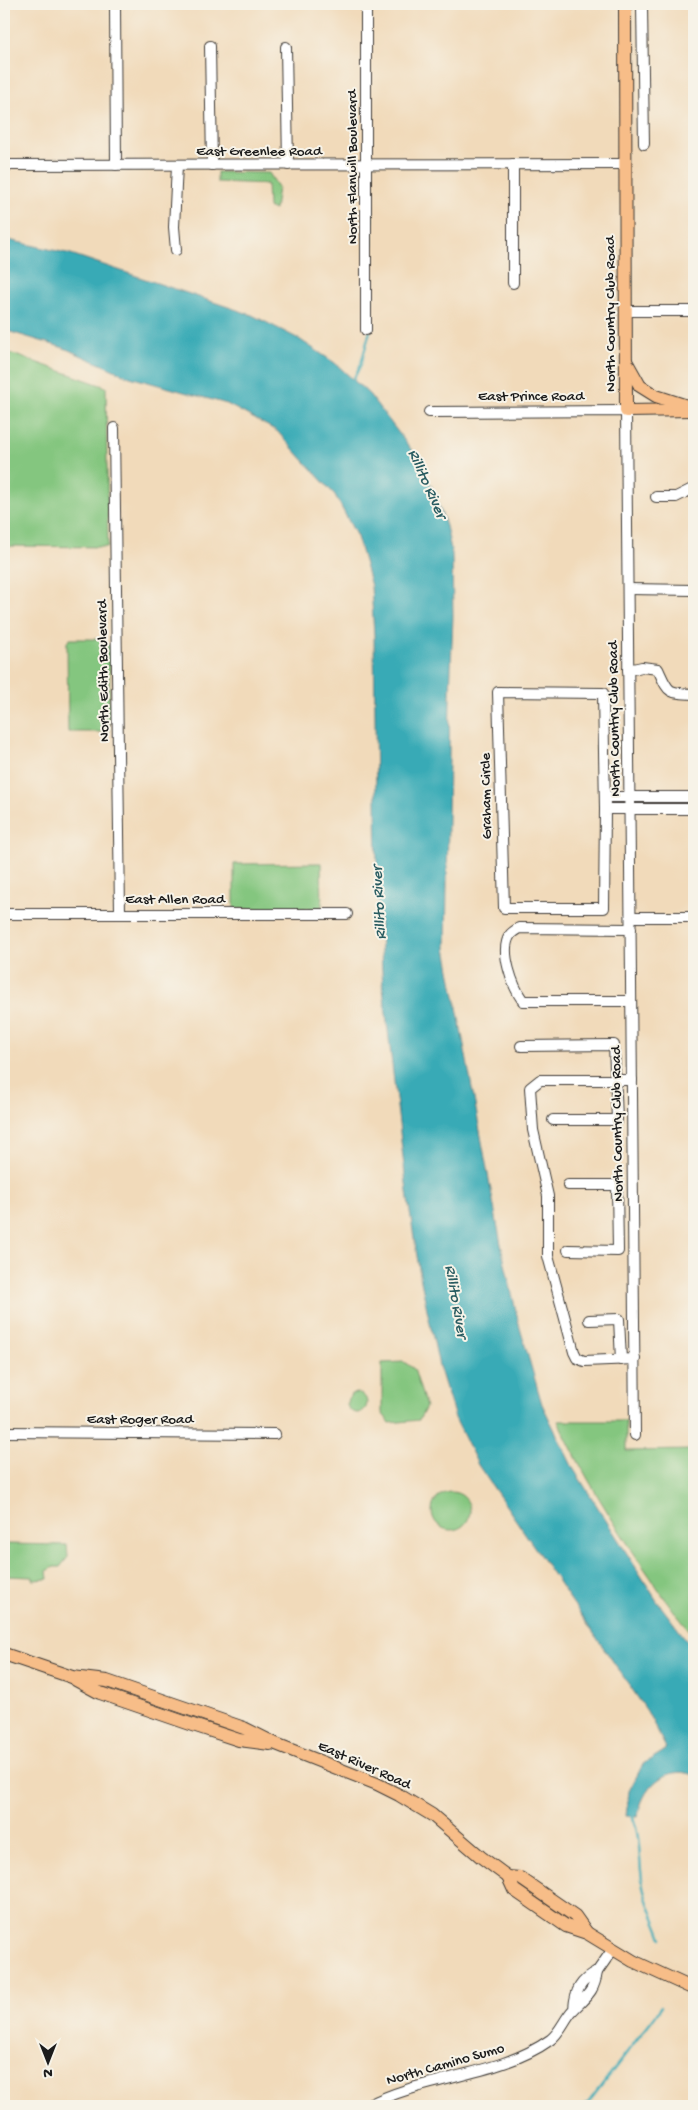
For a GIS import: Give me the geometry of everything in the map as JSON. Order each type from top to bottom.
[{"type":"main road","name":"North Country Club Road","points":[[625,4],[626,411]]},
{"type":"main road","points":[[626,360],[640,386],[656,396],[694,410]]},
{"type":"main road","name":"East Prince Road","points":[[626,411],[694,410]]},
{"type":"main road","name":"East River Road","points":[[4,1654],[72,1677],[100,1694],[205,1729],[239,1740],[276,1744],[359,1776],[399,1795],[432,1815],[481,1857],[508,1877],[520,1878],[576,1916],[587,1933],[633,1961],[694,1989]]},
{"type":"street","points":[[115,4],[116,165]]},
{"type":"street","name":"North Flanwill Boulevard","points":[[366,4],[366,330]]},
{"type":"street","points":[[642,4],[644,144]]},
{"type":"street","points":[[210,46],[212,165]]},
{"type":"street","points":[[286,47],[288,165]]},
{"type":"street","points":[[513,164],[514,283]]},
{"type":"street","name":"East Greenlee Road","points":[[4,165],[624,164]]},
{"type":"street","points":[[176,250],[174,227],[178,165]]},
{"type":"street","points":[[626,311],[694,311]]},
{"type":"street","name":"East Prince Road","points":[[429,412],[626,411]]},
{"type":"street","name":"North Country Club Road","points":[[626,411],[635,1435]]},
{"type":"street","name":"North Edith Boulevard","points":[[114,428],[120,913]]},
{"type":"street","points":[[656,497],[676,497],[694,488]]},
{"type":"street","points":[[628,589],[694,590]]},
{"type":"street","points":[[628,670],[642,667],[658,670],[665,688],[675,694],[694,694]]},
{"type":"street","name":"Graham Circle","points":[[498,692],[603,693],[605,809],[604,908],[504,908],[498,692]]},
{"type":"street","points":[[604,797],[694,797]]},
{"type":"street","points":[[605,809],[694,809]]},
{"type":"street","name":"East Allen Road","points":[[4,914],[347,914]]},
{"type":"street","points":[[631,918],[694,917]]},
{"type":"street","points":[[631,929],[519,928],[510,935],[506,945],[514,989],[523,1001],[631,1001]]},
{"type":"street","points":[[521,1046],[614,1045],[617,1120],[553,1120]]},
{"type":"street","points":[[632,1080],[540,1080],[530,1088],[533,1130],[548,1196],[547,1250],[574,1352],[577,1358],[584,1361],[635,1359]]},
{"type":"street","points":[[568,1185],[617,1184],[618,1251],[568,1250]]},
{"type":"street","points":[[618,1220],[633,1221]]},
{"type":"street","points":[[589,1320],[619,1319],[620,1360]]},
{"type":"street","name":"East Roger Road","points":[[4,1432],[275,1434]]},
{"type":"street","name":"North Camino Sumo","points":[[367,2106],[388,2094],[509,2062],[551,2039],[574,2009],[575,1996],[585,1978],[597,1972],[613,1949]]},
{"type":"green space","points":[[217,172],[269,173],[278,187],[275,210],[268,207],[267,184],[217,182]]},
{"type":"green space","points":[[4,351],[106,387],[108,547],[4,546]]},
{"type":"green space","points":[[70,639],[103,639],[110,646],[109,732],[68,732],[67,642]]},
{"type":"green space","points":[[321,863],[322,908],[234,909],[234,864]]},
{"type":"green space","points":[[404,1362],[414,1369],[426,1407],[419,1420],[390,1423],[382,1413],[382,1363]]},
{"type":"green space","points":[[357,1393],[364,1396],[367,1403],[364,1410],[357,1413],[350,1410],[347,1403],[350,1396]]},
{"type":"green space","points":[[558,1421],[626,1421],[626,1451],[694,1450],[694,1635],[668,1603],[620,1533],[587,1478]]},
{"type":"green space","points":[[451,1492],[465,1497],[470,1511],[465,1525],[451,1530],[437,1525],[432,1511],[437,1497]]},
{"type":"green space","points":[[5,1544],[67,1545],[68,1557],[60,1567],[54,1567],[47,1571],[48,1579],[33,1580],[33,1577],[5,1576]]},
{"type":"water","name":"Rillito River","points":[[4,239],[71,254],[252,315],[299,339],[335,363],[369,394],[414,453],[434,491],[446,526],[452,554],[453,616],[446,948],[503,1255],[520,1328],[542,1404],[573,1468],[657,1601],[694,1650],[694,1775],[683,1772],[673,1773],[656,1781],[644,1797],[638,1817],[626,1816],[629,1791],[643,1764],[666,1748],[647,1711],[478,1465],[455,1418],[439,1366],[421,1281],[408,1200],[383,988],[377,881],[374,635],[371,586],[357,537],[335,495],[277,431],[227,404],[130,377],[64,348],[4,330]]},
{"type":"waterway","points":[[371,303],[372,185]]},
{"type":"waterway","points":[[352,382],[361,364],[370,331]]},
{"type":"waterway","points":[[632,1815],[639,1843],[644,1891],[662,1938]]},
{"type":"waterway","points":[[582,2106],[588,2103],[661,2006]]}]
